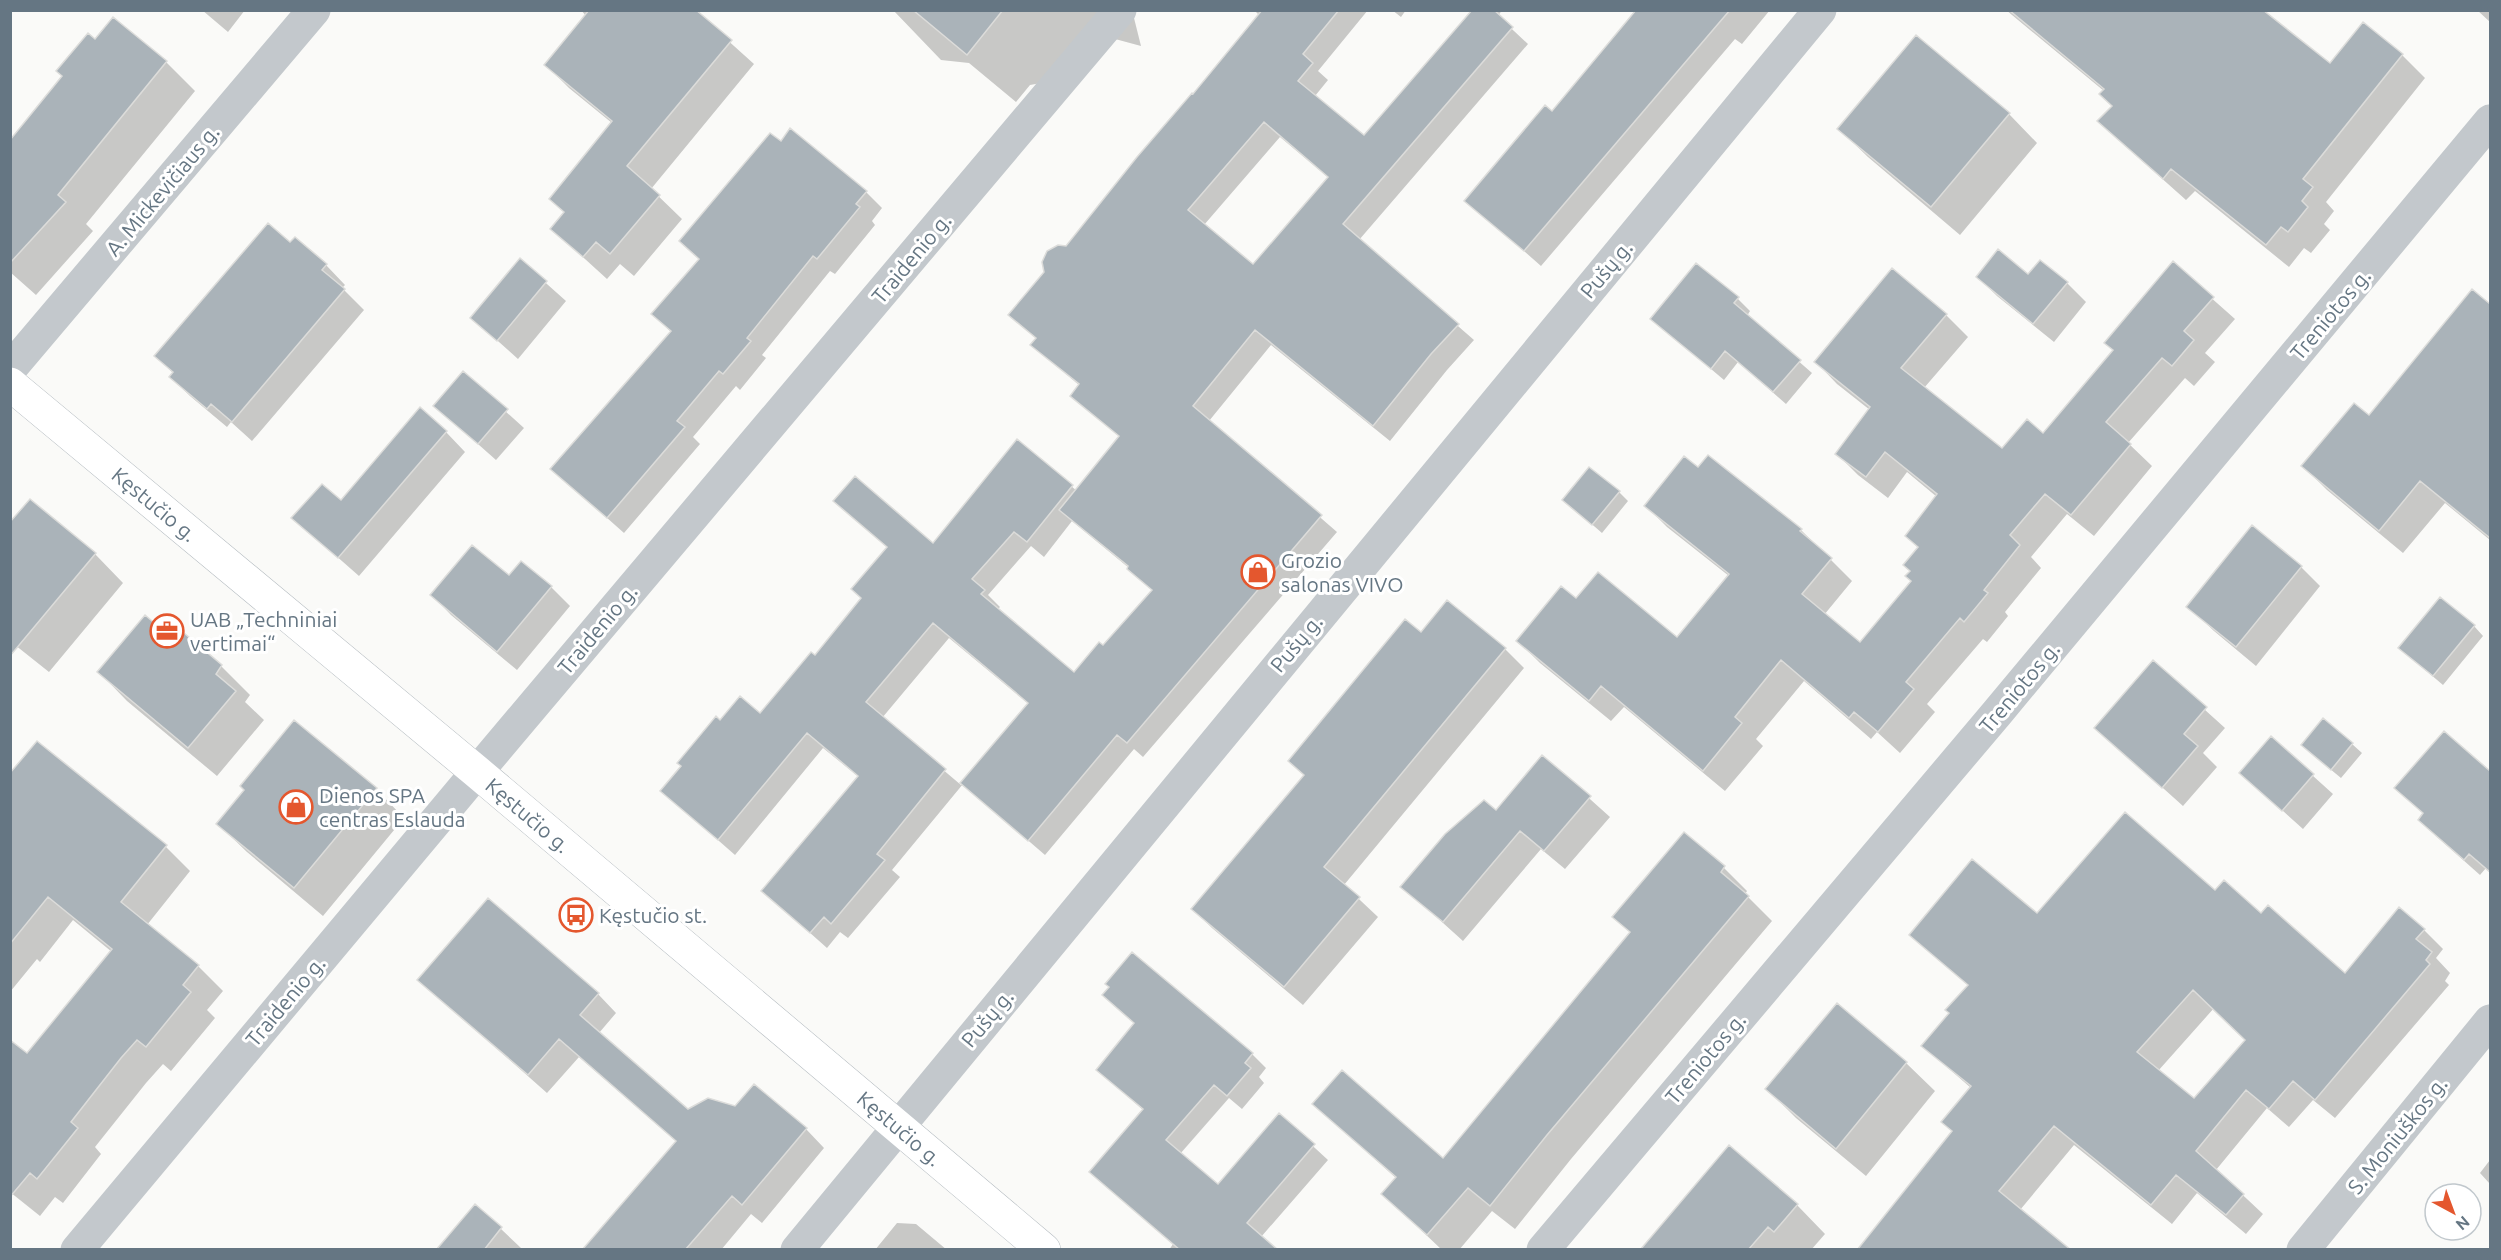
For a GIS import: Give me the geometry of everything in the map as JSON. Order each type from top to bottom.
[{"type":"main road","name":"Kęstučio g.","points":[[10,384],[477,772],[1044,1250]]},
{"type":"street","name":"A. Mickevičiaus g.","points":[[10,369],[314,10]]},
{"type":"street","name":"Traidenio g.","points":[[77,1250],[1120,10]]},
{"type":"street","name":"Pušų g.","points":[[797,1250],[1820,10]]},
{"type":"street","name":"Treniotos g.","points":[[1543,1250],[1997,713],[2490,121]]},
{"type":"street","name":"S. Moniuškos g.","points":[[2303,1250],[2490,1021]]},
{"type":"building","points":[[589,10],[696,10],[732,40],[627,166],[660,195],[610,254],[596,242],[583,257],[550,229],[564,212],[549,199],[612,121],[544,65]]},
{"type":"building","points":[[913,10],[1003,10],[967,55]]},
{"type":"building","points":[[1262,10],[1339,10],[1303,54],[1313,63],[1298,81],[1364,135],[1472,10],[1494,10],[1513,27],[1343,224],[1459,324],[1431,354],[1373,426],[1255,330],[1193,406],[1322,515],[1127,743],[1117,735],[1028,841],[960,783],[1028,703],[933,623],[866,702],[946,769],[877,854],[885,860],[831,924],[824,917],[810,933],[761,891],[858,776],[807,733],[718,840],[660,791],[681,766],[677,763],[716,716],[720,720],[740,696],[760,713],[811,652],[815,655],[861,598],[851,589],[887,547],[833,501],[855,476],[933,543],[1017,439],[1073,485],[1027,542],[1014,532],[972,579],[985,590],[981,594],[1074,672],[1099,642],[1103,645],[1152,590],[1127,569],[1128,566],[1059,510],[1119,436],[1070,396],[1079,384],[1030,345],[1036,338],[1008,315],[1044,272],[1042,262],[1047,251],[1058,245],[1066,246],[1137,157],[1193,94]],"holes":[[[1264,122],[1328,177],[1253,264],[1188,210]]]},
{"type":"building","points":[[1636,10],[1730,10],[1524,251],[1464,201],[1545,105],[1552,111]]},
{"type":"building","points":[[2009,10],[2263,10],[2330,63],[2363,22],[2403,54],[2303,179],[2313,187],[2302,201],[2308,207],[2288,232],[2281,227],[2266,245],[2171,169],[2163,179],[2097,121],[2112,106],[2099,94],[2104,89]]},
{"type":"building","points":[[113,17],[167,61],[58,195],[66,202],[10,263],[10,140],[62,76],[56,71],[88,33],[95,39]]},
{"type":"building","points":[[1916,35],[2010,113],[1931,207],[1837,129]]},
{"type":"building","points":[[790,128],[867,191],[856,204],[860,207],[817,259],[813,256],[747,338],[751,341],[723,374],[719,371],[677,421],[685,427],[607,518],[550,469],[671,331],[651,314],[699,259],[679,241],[770,133],[781,141]]},
{"type":"building","points":[[268,223],[290,242],[295,237],[327,264],[322,270],[345,289],[232,422],[211,404],[207,409],[169,377],[173,372],[154,356]]},
{"type":"building","points":[[1998,249],[2028,274],[2040,260],[2068,282],[2033,324],[1976,277]]},
{"type":"building","points":[[520,258],[547,281],[497,341],[470,318]]},
{"type":"building","points":[[2173,261],[2214,297],[2184,331],[2194,340],[2172,366],[2162,358],[2106,422],[2131,444],[2071,515],[2045,494],[2010,535],[2020,545],[1984,590],[1988,593],[1964,622],[1960,618],[1906,682],[1914,689],[1878,732],[1854,712],[1849,718],[1781,660],[1735,717],[1742,723],[1703,771],[1601,686],[1589,701],[1516,641],[1561,586],[1576,598],[1598,572],[1677,637],[1729,574],[1644,506],[1684,456],[1698,467],[1708,455],[1802,529],[1800,531],[1832,558],[1802,594],[1860,642],[1911,581],[1905,576],[1910,571],[1903,565],[1918,547],[1905,536],[1937,494],[1885,452],[1866,477],[1835,454],[1870,407],[1814,362],[1892,268],[1947,314],[1901,368],[2002,448],[2027,419],[2043,433],[2113,350],[2104,343]]},
{"type":"building","points":[[1696,263],[1739,297],[1734,303],[1801,360],[1773,392],[1725,351],[1711,369],[1650,319]]},
{"type":"building","points":[[2472,289],[2490,304],[2490,538],[2420,481],[2379,531],[2301,466],[2354,403],[2369,415]]},
{"type":"building","points":[[463,371],[508,409],[478,444],[433,406]]},
{"type":"building","points":[[420,407],[447,431],[338,558],[291,518],[322,484],[341,500]]},
{"type":"building","points":[[1589,467],[1620,491],[1592,525],[1562,500]]},
{"type":"building","points":[[30,499],[96,553],[10,656],[10,522]]},
{"type":"building","points":[[2252,525],[2302,566],[2236,647],[2186,607]]},
{"type":"building","points":[[472,545],[509,575],[521,561],[552,586],[497,652],[430,595]]},
{"type":"building","points":[[2440,597],[2475,625],[2433,676],[2398,648]]},
{"type":"building","points":[[1447,600],[1506,648],[1324,867],[1360,897],[1284,987],[1191,909],[1304,775],[1288,761],[1405,619],[1421,632]]},
{"type":"building","points":[[145,615],[165,632],[172,623],[222,665],[216,674],[236,691],[188,748],[97,672]]},
{"type":"building","points":[[2153,660],[2207,707],[2184,734],[2198,746],[2162,788],[2094,728]]},
{"type":"building","points":[[2323,718],[2353,743],[2331,770],[2301,745]]},
{"type":"building","name":"Dienos SPA centras Eslauda","points":[[294,720],[377,788],[294,888],[216,824],[244,790],[240,786]]},
{"type":"building","points":[[2444,731],[2490,771],[2490,872],[2469,854],[2464,860],[2418,820],[2423,813],[2394,788]]},
{"type":"building","points":[[2271,736],[2314,774],[2282,811],[2239,773]]},
{"type":"building","points":[[37,741],[167,845],[121,902],[199,965],[183,985],[191,992],[146,1047],[137,1040],[121,1058],[71,1122],[78,1128],[37,1179],[30,1173],[10,1197],[10,1040],[27,1053],[112,949],[48,897],[10,944],[10,773]]},
{"type":"building","points":[[1542,755],[1591,796],[1544,851],[1520,831],[1443,922],[1400,887],[1445,834],[1484,800],[1496,810]]},
{"type":"building","points":[[2125,812],[2215,890],[2224,880],[2261,913],[2268,905],[2345,973],[2399,907],[2425,929],[2416,939],[2432,952],[2426,960],[2430,964],[2315,1100],[2293,1081],[2269,1109],[2246,1090],[2196,1151],[2244,1194],[2226,1215],[2176,1175],[2151,1205],[2054,1126],[1999,1191],[2071,1250],[1857,1250],[1952,1131],[1941,1122],[1971,1086],[1921,1046],[1949,1013],[1945,1010],[1968,985],[1909,935],[1972,859],[2037,913]],"holes":[[[2193,990],[2245,1040],[2194,1098],[2137,1052]]]},
{"type":"building","points":[[1684,832],[1725,866],[1721,872],[1749,896],[1490,1206],[1468,1188],[1427,1235],[1381,1194],[1396,1177],[1312,1104],[1342,1070],[1443,1158],[1630,932],[1612,917]]},
{"type":"building","points":[[488,898],[599,993],[580,1015],[688,1109],[708,1098],[735,1106],[754,1084],[807,1128],[742,1205],[732,1196],[685,1250],[582,1250],[676,1141],[559,1039],[528,1075],[417,980]]},
{"type":"building","points":[[1132,952],[1253,1053],[1245,1063],[1251,1068],[1227,1096],[1214,1085],[1166,1140],[1218,1184],[1279,1113],[1315,1144],[1247,1223],[1278,1250],[1180,1250],[1089,1172],[1143,1109],[1096,1070],[1134,1023],[1102,995],[1109,987],[1105,984]]},
{"type":"building","points":[[1837,1003],[1907,1062],[1836,1149],[1765,1089]]},
{"type":"building","points":[[1729,1145],[1798,1204],[1774,1232],[1768,1227],[1748,1250],[1640,1250]]},
{"type":"building","points":[[475,1204],[502,1227],[484,1250],[436,1250]]},
{"type":"place","name":"Grozio salonas VIVO","points":[[1258,572]]},
{"type":"place","name":"UAB „Techniniai vertimai“","points":[[167,631]]},
{"type":"place","name":"Dienos SPA centras Eslauda","points":[[296,807]]},
{"type":"place","name":"Kęstučio st.","points":[[576,915]]}]
